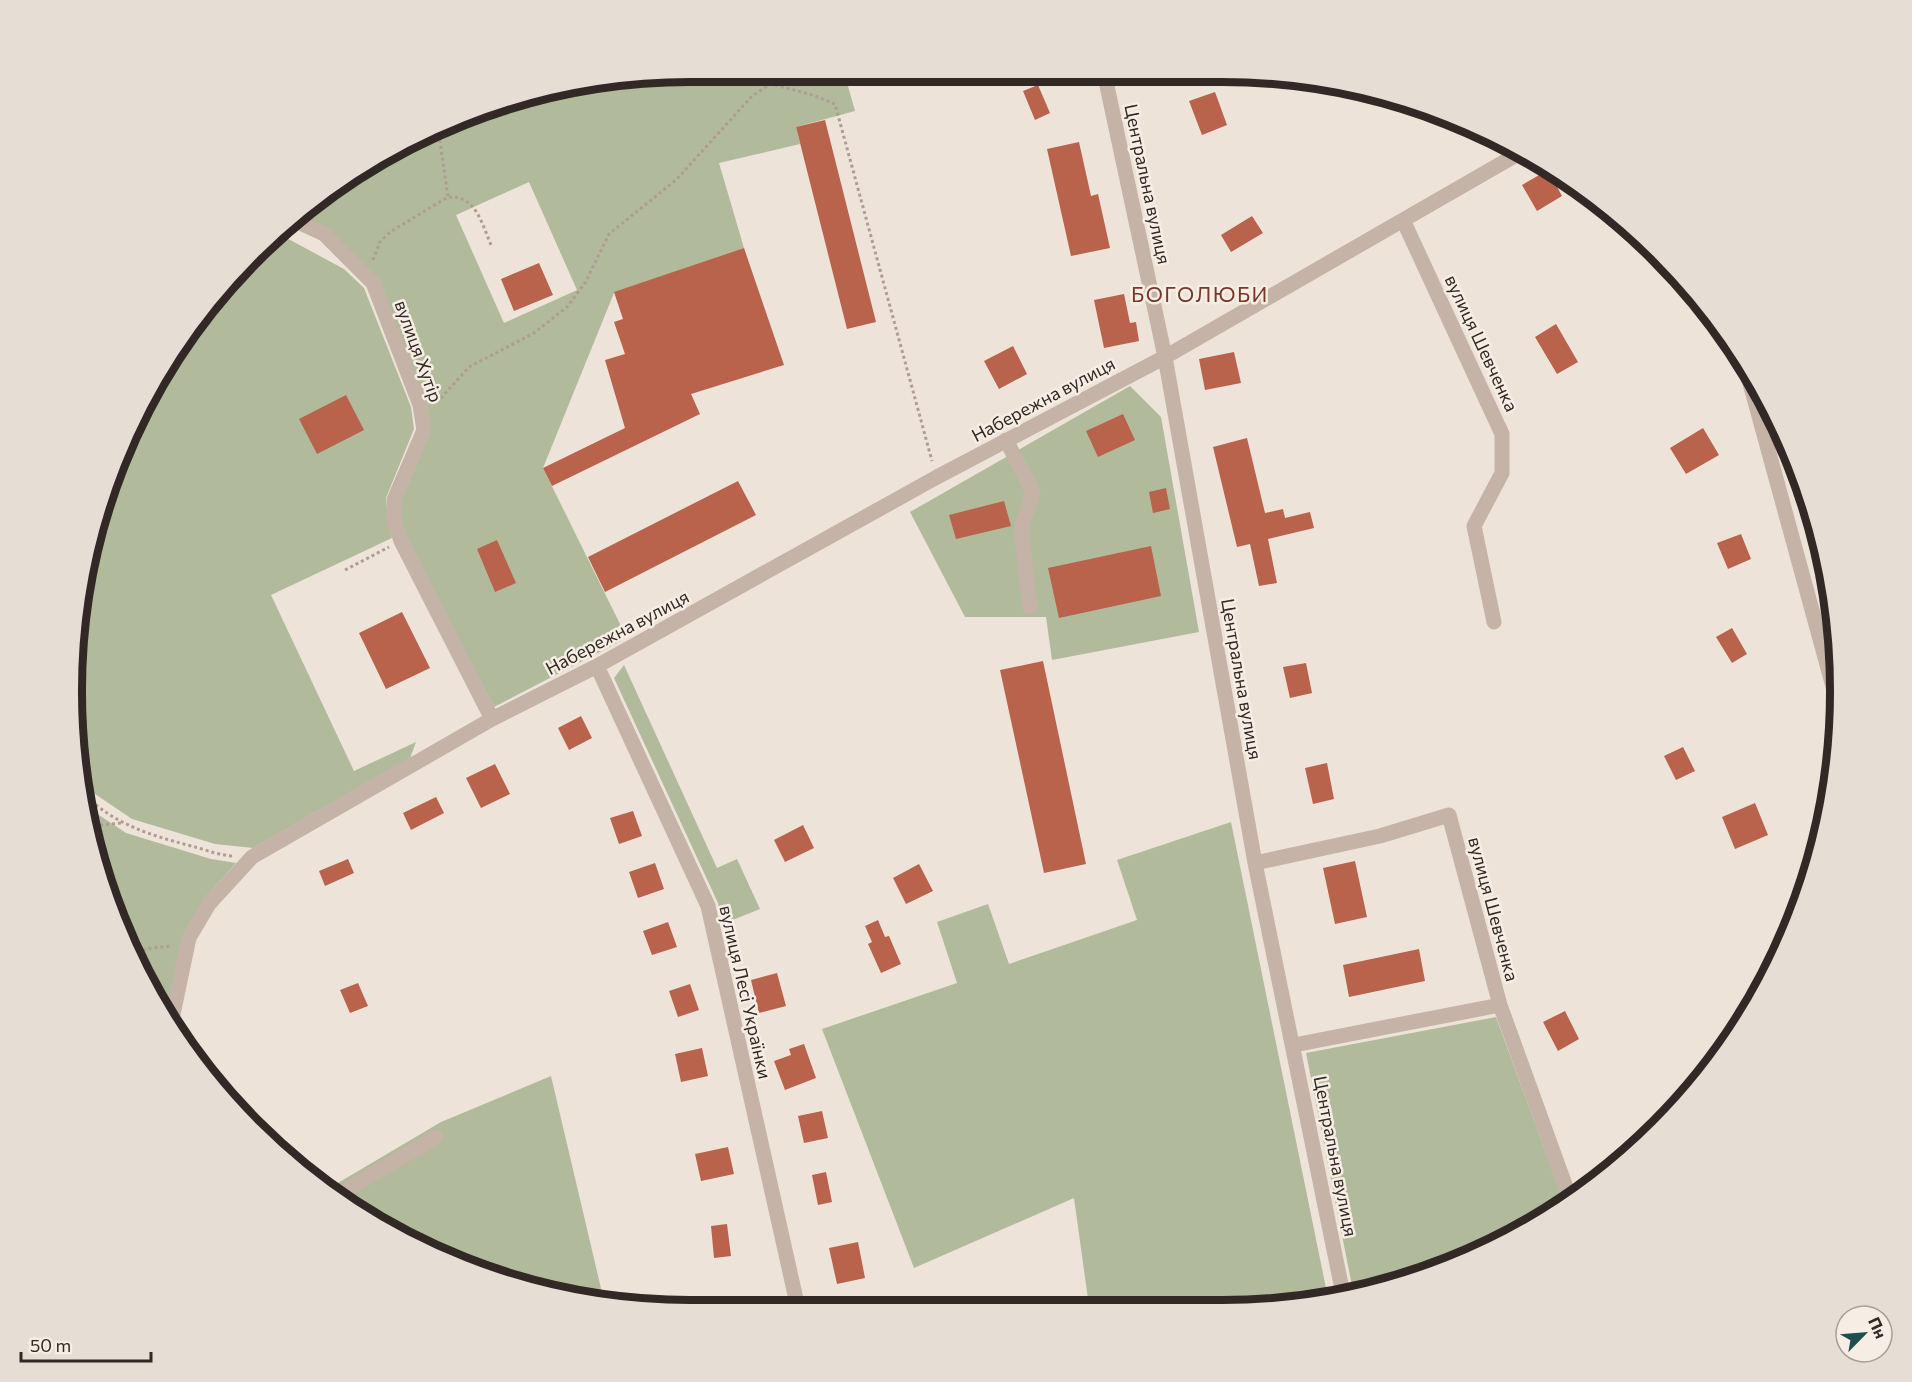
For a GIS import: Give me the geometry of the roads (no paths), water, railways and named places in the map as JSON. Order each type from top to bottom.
[{"type":"street","name":"Центральна вулиця","points":[[1106,82],[1166,357],[1255,863],[1342,1288]]},
{"type":"street","points":[[1166,357],[1513,158]]},
{"type":"street","name":"вулиця Шевченка","points":[[1403,220],[1502,434],[1502,473],[1474,526],[1494,622]]},
{"type":"street","name":"вулиця Хутір","points":[[302,224],[324,234],[372,283],[420,405],[424,430],[394,500],[394,520],[401,540],[492,719]]},
{"type":"street","name":"Набережна вулиця","points":[[174,1011],[189,938],[209,904],[252,857],[492,719],[597,666],[937,477],[1166,357]]},
{"type":"street","points":[[1754,398],[1829,672]]},
{"type":"street","points":[[1006,440],[1033,492],[1022,529],[1030,607]]},
{"type":"street","name":"вулиця Лесі Українки","points":[[597,666],[708,906],[796,1300]]},
{"type":"street","name":"вулиця Шевченка","points":[[1255,863],[1380,836],[1449,815],[1500,1005],[1567,1191]]},
{"type":"street","points":[[1294,1045],[1500,1005]]},
{"type":"street","points":[[345,1191],[436,1137]]},
{"type":"district","name":"БОГОЛЮБИ","points":[[1200,293]]}]
